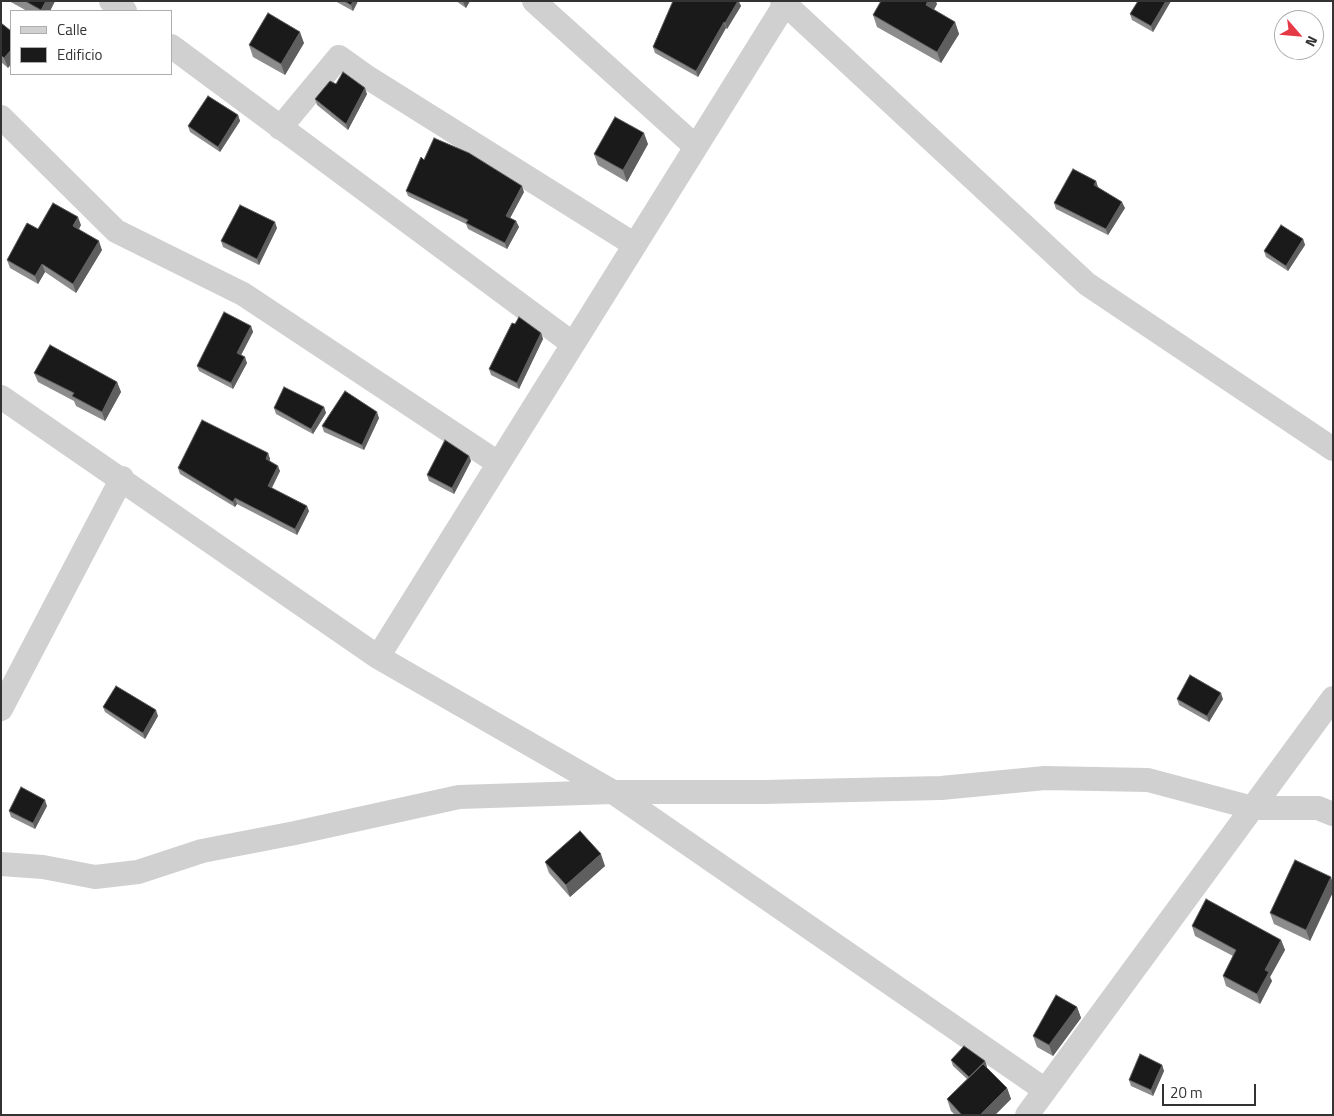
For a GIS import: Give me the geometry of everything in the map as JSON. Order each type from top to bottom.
[{"type":"street","points":[[111,1],[124,10]]},
{"type":"street","points":[[534,1],[696,147]]},
{"type":"street","points":[[378,656],[785,2],[1087,284],[1333,449]]},
{"type":"street","points":[[172,47],[573,344]]},
{"type":"street","points":[[280,128],[339,57],[367,78],[635,245]]},
{"type":"street","points":[[1,116],[116,231],[243,294],[498,463]]},
{"type":"street","points":[[1,397],[122,478],[378,656],[613,792],[1045,1090]]},
{"type":"street","points":[[1,709],[122,478]]},
{"type":"street","points":[[1027,1115],[1333,698]]},
{"type":"street","points":[[1,864],[43,867],[95,878],[138,872],[202,851],[295,833],[459,797],[613,792],[764,792],[941,788],[1045,778],[1148,780],[1253,808],[1318,808],[1333,814]]},
{"type":"building","points":[[25,1],[46,1],[41,10]]},
{"type":"building","points":[[344,1],[353,1],[351,5]]},
{"type":"building","points":[[673,1],[738,1],[696,71],[653,47]]},
{"type":"building","points":[[881,1],[928,1],[926,5],[955,22],[937,52],[873,15]]},
{"type":"building","points":[[1138,1],[1166,1],[1151,26],[1130,14]]},
{"type":"building","points":[[268,13],[300,32],[281,64],[249,45]]},
{"type":"building","points":[[1,23],[10,30],[10,51],[4,58],[1,55]]},
{"type":"building","points":[[343,72],[365,88],[346,124],[315,99],[330,81],[336,84]]},
{"type":"building","points":[[208,96],[238,115],[218,147],[188,126]]},
{"type":"building","points":[[615,117],[644,133],[623,170],[594,154]]},
{"type":"building","points":[[434,138],[469,153],[522,186],[506,216],[516,221],[505,243],[466,223],[468,220],[406,191],[421,157],[424,160]]},
{"type":"building","points":[[1073,169],[1096,181],[1094,185],[1122,202],[1106,229],[1054,203]]},
{"type":"building","points":[[53,203],[78,217],[73,226],[99,241],[73,284],[42,264],[35,276],[7,260],[27,223],[38,229]]},
{"type":"building","points":[[240,205],[275,222],[257,259],[221,241]]},
{"type":"building","points":[[1281,225],[1303,239],[1286,266],[1264,251]]},
{"type":"building","points":[[224,312],[251,326],[237,353],[245,357],[231,383],[197,366]]},
{"type":"building","points":[[519,317],[541,333],[517,383],[489,369],[512,323],[515,324]]},
{"type":"building","points":[[50,345],[117,382],[102,412],[72,396],[74,393],[34,373]]},
{"type":"building","points":[[284,387],[324,407],[311,429],[274,408]]},
{"type":"building","points":[[345,391],[377,412],[362,445],[322,426]]},
{"type":"building","points":[[202,420],[268,453],[266,459],[278,466],[268,486],[307,506],[295,529],[235,498],[233,502],[178,468]]},
{"type":"building","points":[[445,440],[469,456],[452,488],[427,475]]},
{"type":"building","points":[[1190,675],[1221,693],[1207,716],[1177,699]]},
{"type":"building","points":[[116,686],[156,710],[143,733],[103,707]]},
{"type":"building","points":[[21,787],[45,800],[33,823],[9,811]]},
{"type":"building","points":[[580,831],[601,854],[566,885],[545,862]]},
{"type":"building","points":[[1295,860],[1331,877],[1306,930],[1270,913]]},
{"type":"building","points":[[1206,899],[1281,940],[1265,970],[1269,972],[1257,994],[1223,976],[1236,950],[1192,926]]},
{"type":"building","points":[[1056,995],[1077,1007],[1049,1045],[1033,1036]]},
{"type":"building","points":[[964,1046],[985,1061],[969,1077],[951,1060]]},
{"type":"building","points":[[1140,1054],[1162,1065],[1151,1090],[1129,1080]]},
{"type":"building","points":[[983,1064],[1007,1088],[980,1115],[962,1115],[947,1099]]}]
